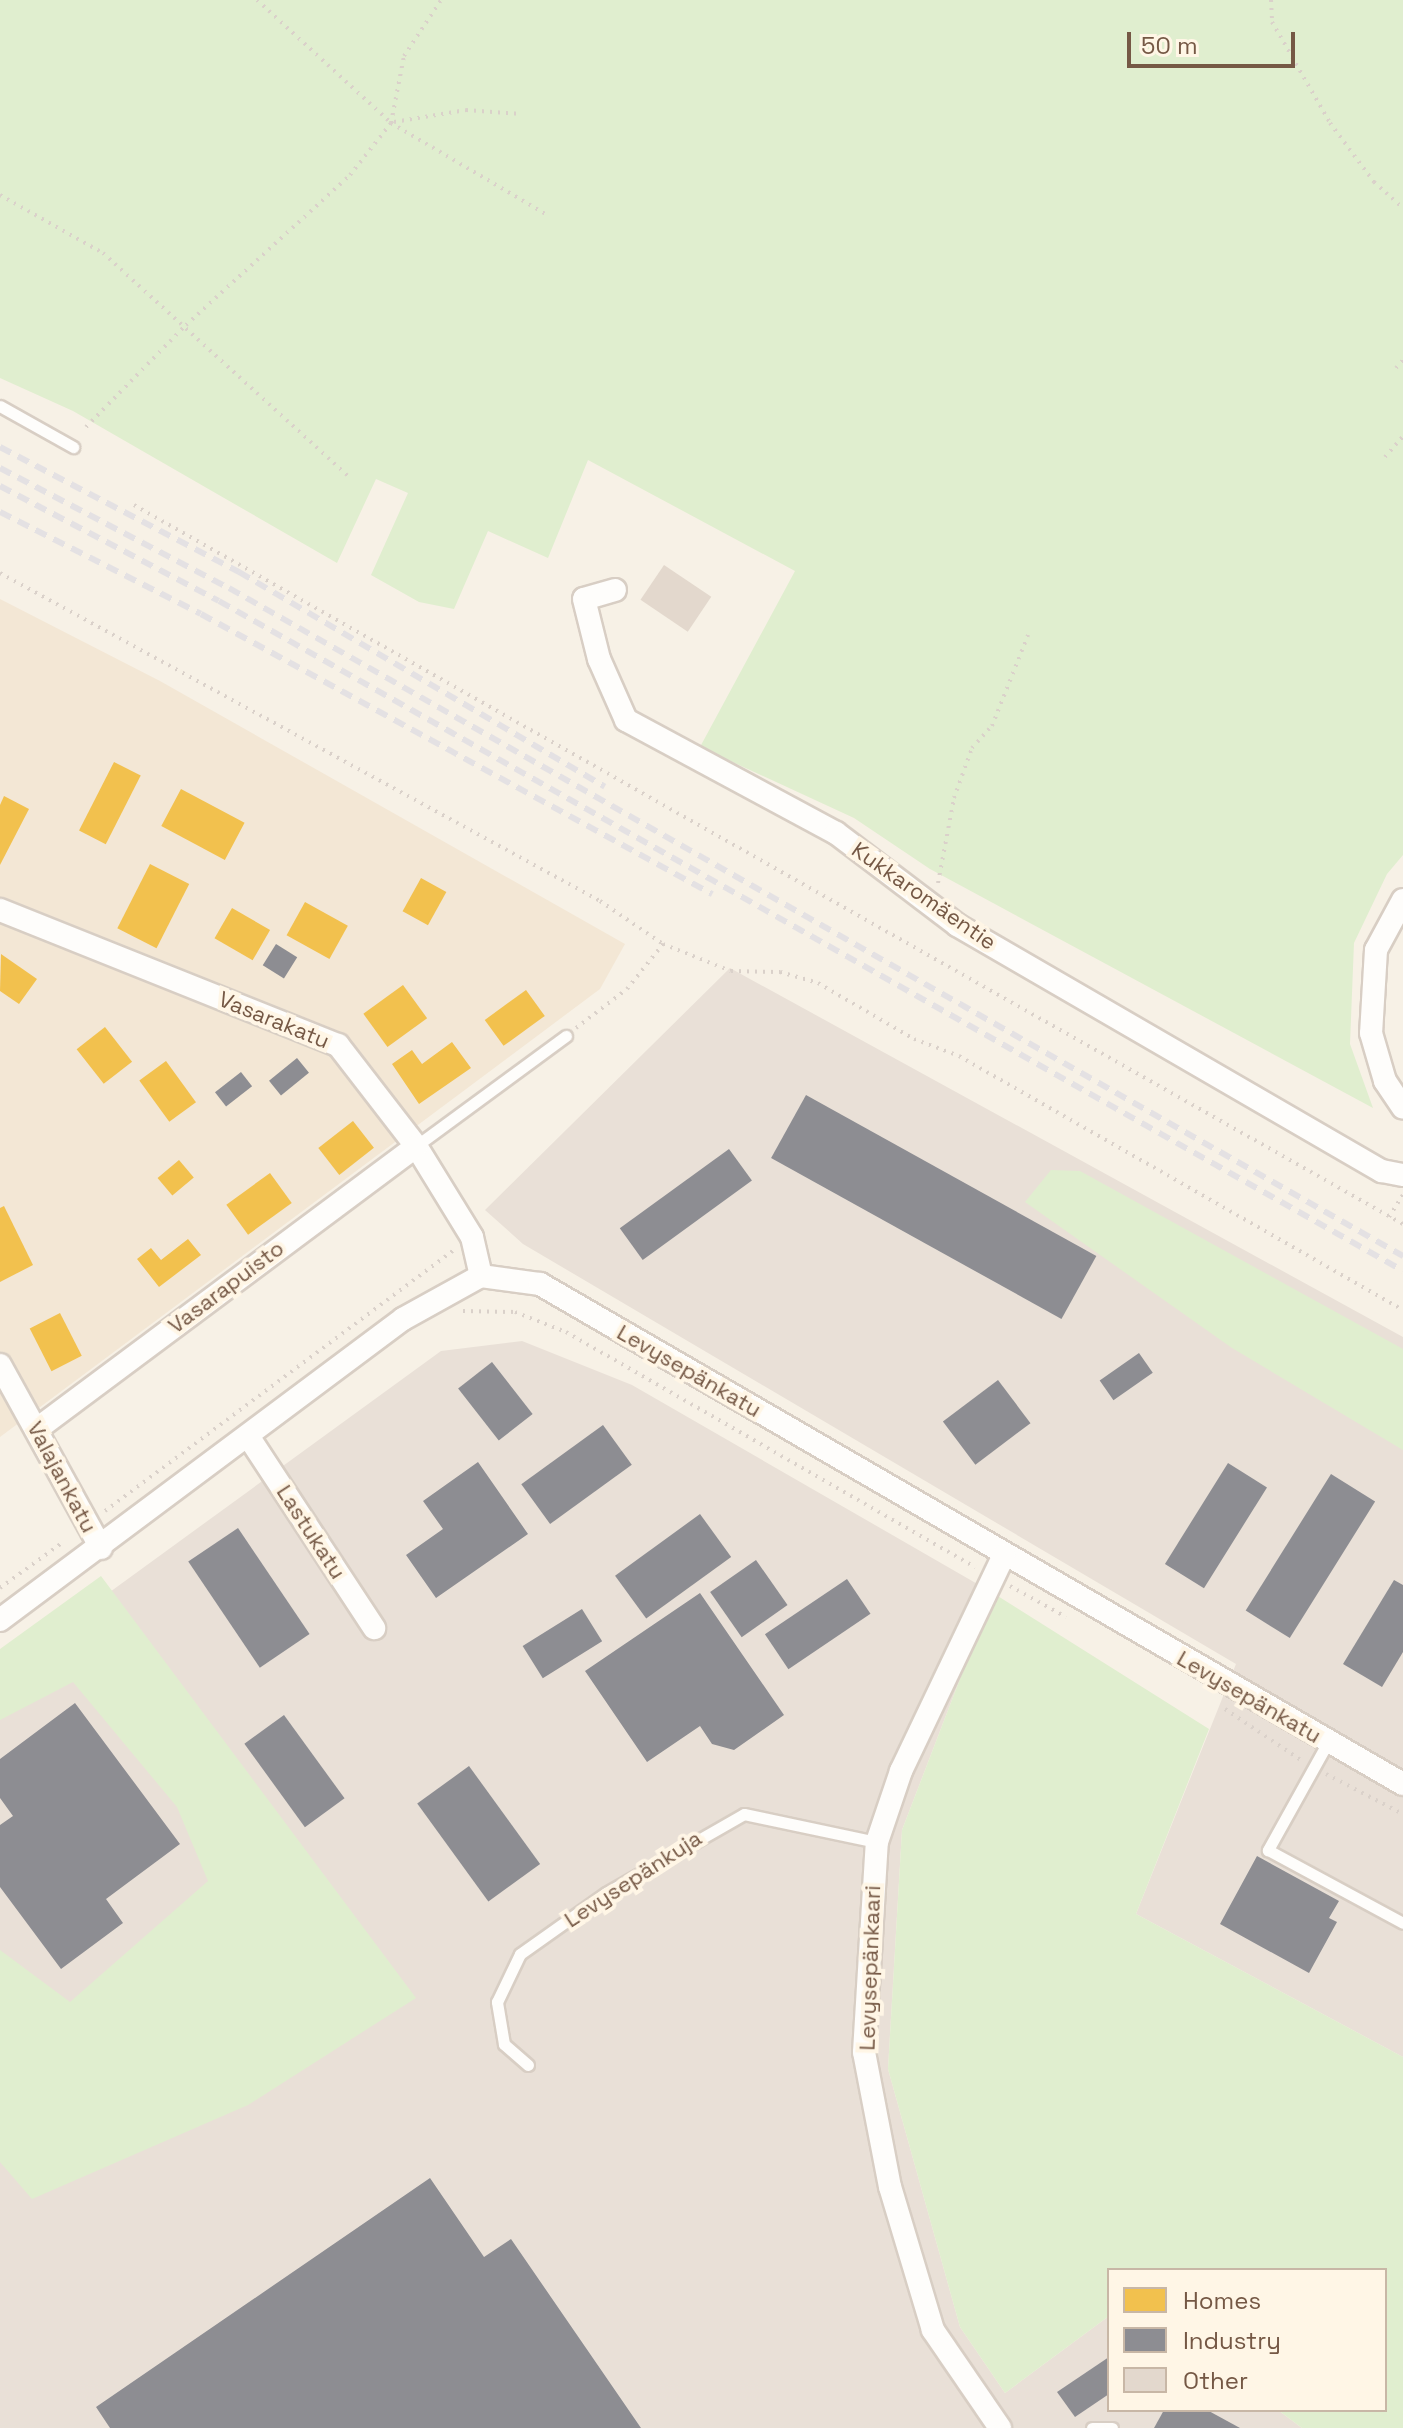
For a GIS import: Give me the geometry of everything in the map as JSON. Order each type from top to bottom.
[{"type":"street","name":"Kukkaromäentie","points":[[615,590],[584,599],[599,659],[626,720],[836,833],[935,909],[1382,1171],[1403,1175]]},
{"type":"street","points":[[1403,900],[1376,950],[1371,1033],[1385,1081],[1403,1108]]},
{"type":"street","name":"Vasarakatu","points":[[0,910],[338,1045],[416,1146],[472,1237],[481,1276]]},
{"type":"street","name":"Vasarapuisto","points":[[37,1429],[416,1146]]},
{"type":"street","points":[[0,1620],[101,1548],[403,1319],[481,1276]]},
{"type":"street","name":"Levysepänkatu","points":[[481,1276],[540,1284],[1403,1784]]},
{"type":"street","name":"Valajankatu","points":[[0,1365],[101,1548]]},
{"type":"street","name":"Lastukatu","points":[[248,1436],[374,1628]]},
{"type":"street","name":"Levysepänkaari","points":[[1000,2428],[933,2330],[890,2187],[864,2052],[877,1842],[901,1771],[990,1575],[1004,1555]]},
{"type":"lane","points":[[0,406],[73,447]]},
{"type":"lane","points":[[416,1146],[566,1036]]},
{"type":"lane","points":[[1328,1742],[1268,1850],[1403,1923]]},
{"type":"lane","name":"Levysepänkuja","points":[[528,2065],[504,2044],[497,2002],[520,1954],[606,1893],[744,1814],[877,1842]]},
{"type":"lane","points":[[1092,2428],[1112,2428]]},
{"type":"path","points":[[257,0],[391,123],[547,215]]},
{"type":"path","points":[[86,427],[186,325],[350,175],[391,123],[404,56],[441,0]]},
{"type":"path","points":[[1271,0],[1272,22],[1330,123],[1374,182],[1403,208]]},
{"type":"path","points":[[391,123],[466,110],[522,114]]},
{"type":"path","points":[[0,195],[103,253],[186,325],[349,477]]},
{"type":"path","points":[[1396,368],[1403,360]]},
{"type":"path","points":[[1385,457],[1403,436]]},
{"type":"path","points":[[134,505],[1403,1224]]},
{"type":"path","points":[[0,573],[600,901],[663,944],[731,971],[780,972],[818,983],[914,1039],[959,1056],[1403,1310]]},
{"type":"path","points":[[935,909],[954,798],[972,748],[992,726],[1028,635]]},
{"type":"path","points":[[566,1036],[627,989],[663,944]]},
{"type":"path","points":[[1389,1217],[1403,1195]]},
{"type":"path","points":[[0,1588],[472,1237]]},
{"type":"path","points":[[432,1267],[452,1291],[464,1313],[515,1312],[609,1354],[712,1418],[1074,1621]]},
{"type":"path","points":[[1211,1700],[1313,1768],[1403,1814]]},
{"type":"shaded area","points":[[0,599],[160,681],[625,944],[600,989],[0,1437]]},
{"type":"shaded area","points":[[730,968],[1403,1337],[1403,2057],[1136,1914],[1236,1664],[523,1244],[485,1210]]},
{"type":"shaded area","points":[[522,1341],[632,1385],[993,1593],[902,1830],[888,2069],[960,2327],[1005,2393],[1107,2317],[1107,2412],[1281,2412],[1302,2428],[0,2428],[0,1672],[441,1351]]},
{"type":"green space","points":[[0,0],[1403,0],[1403,855],[1387,874],[1354,943],[1350,1044],[1373,1108],[930,869],[854,818],[700,747],[795,571],[588,460],[548,558],[488,531],[454,609],[419,602],[371,575],[408,493],[376,479],[337,563],[73,411],[0,378]]},
{"type":"green space","points":[[1051,1170],[1080,1171],[1403,1349],[1403,1450],[1232,1348],[1025,1202]]},
{"type":"green space","points":[[101,1576],[416,1998],[248,2105],[32,2199],[0,2162],[0,1950],[70,2002],[208,1881],[177,1807],[73,1682],[0,1720],[0,1649]]},
{"type":"green space","points":[[993,1593],[1209,1729],[1136,1914],[1403,2057],[1403,2428],[1302,2428],[1281,2412],[1387,2412],[1387,2268],[1107,2268],[1107,2317],[1005,2393],[960,2327],[888,2069],[902,1830]]},
{"type":"building: Homes","points":[[114,762],[141,776],[106,844],[79,831]]},
{"type":"building: Homes","points":[[181,789],[245,823],[225,860],[161,826]]},
{"type":"building: Homes","points":[[4,796],[29,809],[0,865],[0,805]]},
{"type":"building: Homes","points":[[150,864],[189,884],[157,948],[117,928]]},
{"type":"building: Homes","points":[[421,878],[446,892],[428,925],[403,911]]},
{"type":"building: Homes","points":[[305,902],[348,926],[329,959],[287,935]]},
{"type":"building: Homes","points":[[232,908],[270,930],[253,960],[214,938]]},
{"type":"building: Homes","points":[[1,954],[37,979],[19,1004],[0,991]]},
{"type":"building: Homes","points":[[403,985],[427,1018],[387,1047],[363,1014]]},
{"type":"building: Homes","points":[[526,990],[545,1016],[504,1046],[485,1020]]},
{"type":"building: Homes","points":[[105,1027],[132,1062],[104,1084],[77,1049]]},
{"type":"building: Homes","points":[[452,1042],[471,1068],[419,1104],[392,1064],[412,1050],[422,1064]]},
{"type":"building: Homes","points":[[166,1061],[196,1102],[169,1122],[139,1080]]},
{"type":"building: Homes","points":[[353,1121],[374,1148],[339,1175],[318,1148]]},
{"type":"building: Homes","points":[[179,1160],[194,1178],[172,1196],[158,1178]]},
{"type":"building: Homes","points":[[270,1173],[292,1203],[248,1235],[226,1205]]},
{"type":"building: Homes","points":[[4,1206],[33,1265],[0,1282],[0,1208]]},
{"type":"building: Homes","points":[[188,1239],[201,1255],[159,1287],[137,1259],[151,1248],[161,1260]]},
{"type":"building: Homes","points":[[60,1313],[82,1356],[51,1371],[30,1328]]},
{"type":"building: Industry","points":[[276,944],[297,957],[284,978],[263,965]]},
{"type":"building: Industry","points":[[297,1058],[309,1073],[281,1095],[269,1081]]},
{"type":"building: Industry","points":[[241,1072],[252,1086],[226,1107],[215,1092]]},
{"type":"building: Industry","points":[[806,1095],[1096,1256],[1061,1319],[771,1158]]},
{"type":"building: Industry","points":[[729,1149],[752,1181],[643,1260],[620,1228]]},
{"type":"building: Industry","points":[[1139,1353],[1153,1373],[1113,1400],[1100,1381]]},
{"type":"building: Industry","points":[[492,1362],[533,1414],[499,1440],[458,1388]]},
{"type":"building: Industry","points":[[998,1380],[1030,1423],[975,1465],[943,1422]]},
{"type":"building: Industry","points":[[603,1425],[632,1465],[550,1524],[521,1484]]},
{"type":"building: Industry","points":[[478,1462],[528,1534],[436,1598],[406,1555],[443,1529],[423,1501]]},
{"type":"building: Industry","points":[[1228,1463],[1267,1487],[1204,1588],[1165,1564]]},
{"type":"building: Industry","points":[[1331,1474],[1375,1502],[1290,1638],[1246,1611]]},
{"type":"building: Industry","points":[[700,1514],[731,1557],[646,1619],[615,1576]]},
{"type":"building: Industry","points":[[238,1528],[310,1634],[260,1668],[188,1562]]},
{"type":"building: Industry","points":[[756,1560],[788,1605],[742,1637],[710,1592]]},
{"type":"building: Industry","points":[[847,1579],[870,1614],[788,1669],[765,1634]]},
{"type":"building: Industry","points":[[1394,1580],[1403,1585],[1403,1652],[1382,1687],[1343,1664]]},
{"type":"building: Industry","points":[[700,1593],[784,1715],[734,1750],[712,1744],[700,1726],[647,1762],[585,1671]]},
{"type":"building: Industry","points":[[582,1609],[602,1641],[543,1678],[523,1646]]},
{"type":"building: Industry","points":[[75,1703],[180,1844],[106,1899],[123,1923],[61,1969],[0,1887],[0,1825],[13,1816],[0,1798],[0,1759]]},
{"type":"building: Industry","points":[[284,1715],[345,1798],[305,1827],[244,1744]]},
{"type":"building: Industry","points":[[469,1766],[540,1864],[488,1902],[417,1804]]},
{"type":"building: Industry","points":[[1257,1856],[1339,1901],[1329,1918],[1337,1922],[1309,1973],[1220,1924]]},
{"type":"building: Industry","points":[[430,2178],[484,2257],[511,2239],[641,2428],[110,2428],[96,2407]]},
{"type":"building: Industry","points":[[1107,2358],[1107,2395],[1075,2417],[1057,2392]]},
{"type":"building: Industry","points":[[1163,2412],[1211,2412],[1240,2428],[1154,2428]]},
{"type":"building: Other","points":[[664,565],[711,597],[688,632],[641,600]]},
{"type":"railway","points":[[0,447],[239,572],[605,787]]},
{"type":"railway","points":[[0,468],[229,588],[1403,1256]]},
{"type":"railway","points":[[0,486],[219,601],[1403,1271]]},
{"type":"railway","points":[[0,512],[201,614],[712,894]]}]
